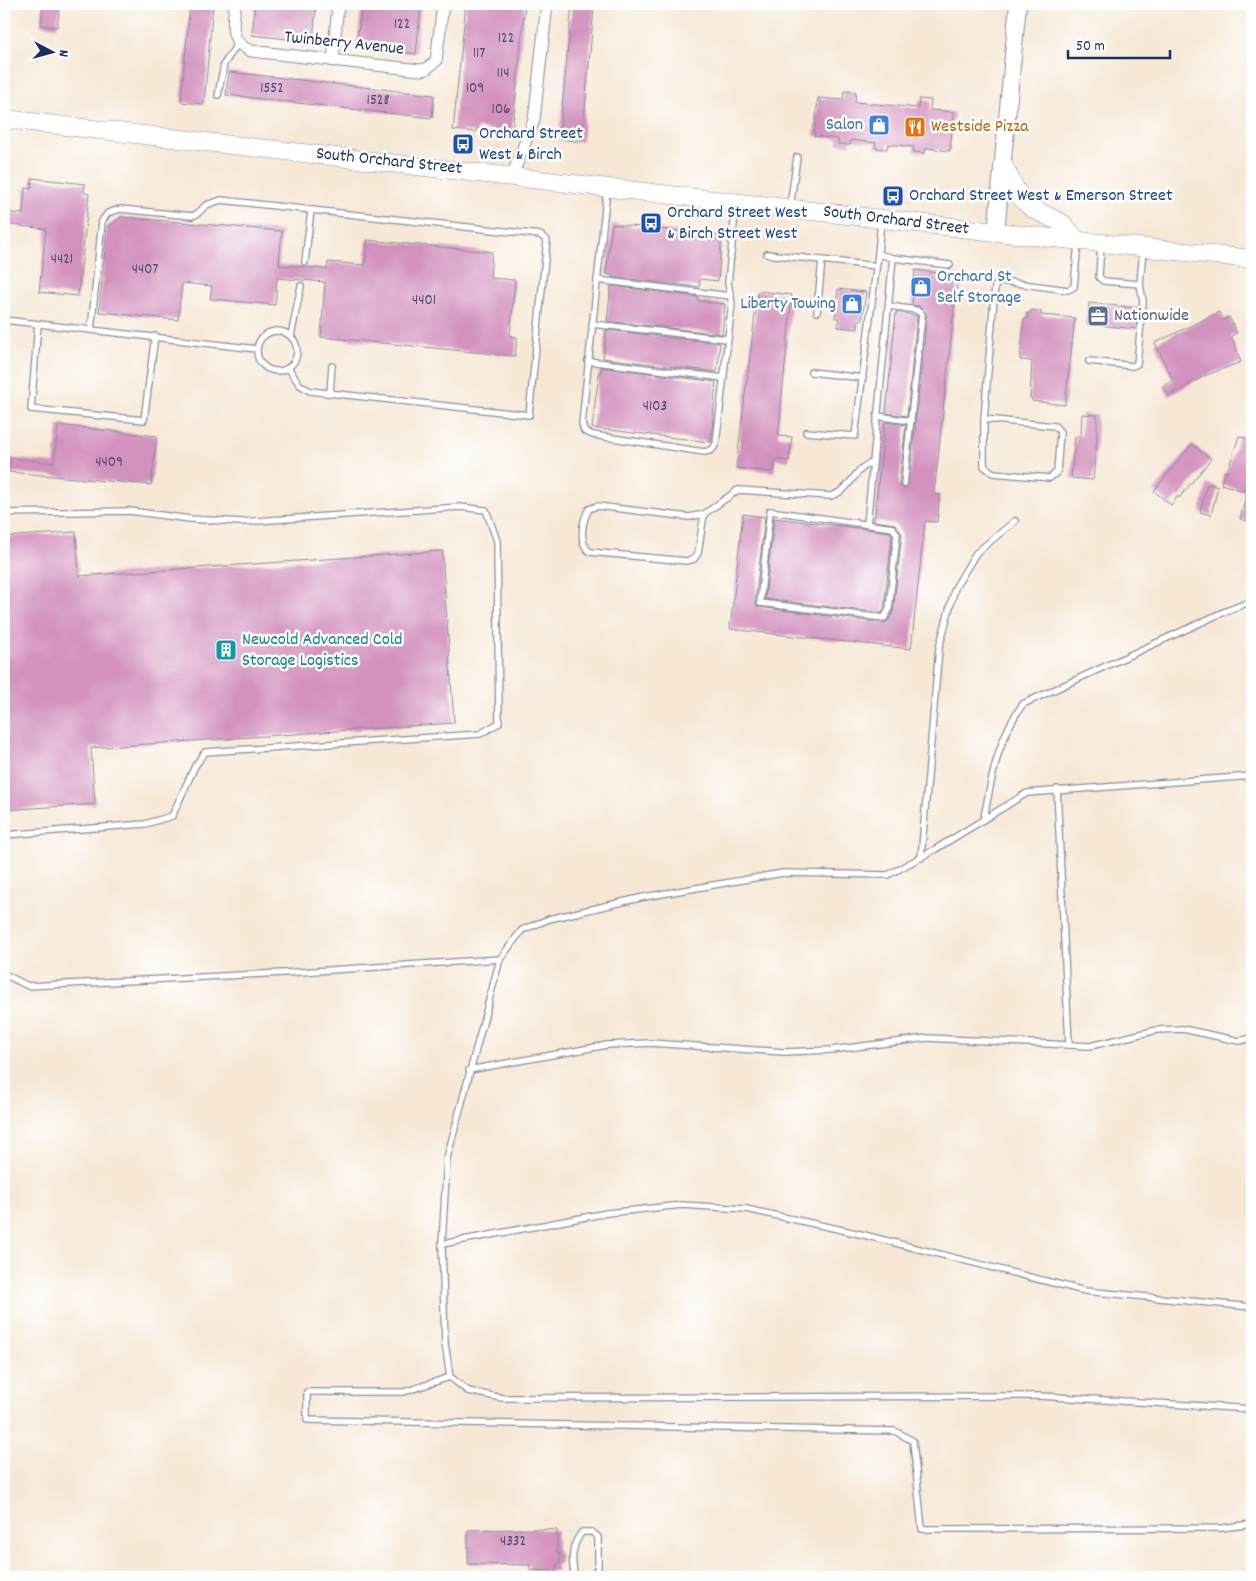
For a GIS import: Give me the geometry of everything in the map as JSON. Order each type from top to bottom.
[{"type":"main road","points":[[996,232],[1018,4]]},
{"type":"main road","name":"South Orchard Street","points":[[4,119],[996,232],[1252,258]]},
{"type":"main road","points":[[1003,164],[1018,194],[1025,202],[1033,209],[1062,223],[1078,241]]},
{"type":"street","points":[[235,4],[233,32],[241,46]]},
{"type":"street","points":[[332,61],[338,4]]},
{"type":"street","name":"Twinberry Avenue","points":[[241,46],[259,53],[420,70],[426,69],[436,61],[443,4]]},
{"type":"street","points":[[512,176],[534,120],[547,4]]},
{"type":"lane","points":[[218,95],[224,64],[241,46]]},
{"type":"lane","points":[[790,209],[797,157]]},
{"type":"lane","points":[[608,188],[588,361],[582,423],[584,431],[594,435],[704,452],[712,450],[716,444],[732,302],[728,284],[736,202]]},
{"type":"lane","points":[[91,330],[102,221],[108,213],[120,209],[192,216],[197,214],[206,205],[221,200],[540,235],[547,240],[529,415],[310,391],[300,385],[288,368]]},
{"type":"lane","points":[[305,262],[311,210]]},
{"type":"lane","points":[[806,432],[855,436],[882,219]]},
{"type":"lane","points":[[984,419],[1055,426],[1060,432],[1057,472],[1050,478],[993,473],[984,466],[984,419],[995,286],[1000,281],[1068,290],[1074,287],[1078,241]]},
{"type":"lane","points":[[1101,243],[1099,277],[1103,281],[1140,284]]},
{"type":"lane","points":[[1089,361],[1133,366],[1136,364],[1143,301],[1140,284],[1144,248]]},
{"type":"lane","points":[[767,254],[876,266]]},
{"type":"lane","points":[[878,254],[893,258],[950,265]]},
{"type":"lane","points":[[866,524],[893,258]]},
{"type":"lane","points":[[817,312],[822,260]]},
{"type":"lane","points":[[597,280],[731,296]]},
{"type":"lane","points":[[291,336],[302,286]]},
{"type":"lane","points":[[889,306],[916,310],[922,314],[904,484]]},
{"type":"lane","points":[[4,320],[257,349]]},
{"type":"lane","points":[[38,324],[31,409],[144,420],[154,336]]},
{"type":"lane","points":[[592,324],[728,339]]},
{"type":"lane","points":[[280,330],[291,336],[295,341],[296,358],[288,368],[277,371],[266,368],[259,360],[257,349],[262,337],[267,333],[280,330]]},
{"type":"lane","points":[[588,361],[724,378]]},
{"type":"lane","points":[[330,392],[332,366]]},
{"type":"lane","points":[[811,372],[863,378]]},
{"type":"lane","points":[[876,416],[911,421]]},
{"type":"lane","points":[[704,514],[698,553],[694,560],[686,561],[590,552],[585,548],[582,541],[585,515],[589,509],[597,506],[689,517],[704,514],[738,490],[832,496],[842,492],[862,466],[871,463]]},
{"type":"lane","points":[[4,513],[130,511],[190,519],[242,522],[460,507],[486,510],[497,541],[499,722],[480,734],[205,752],[195,766],[172,816],[144,824],[4,835]]},
{"type":"lane","points":[[770,511],[866,524],[893,528],[897,534],[889,610],[884,618],[760,603],[770,511]]},
{"type":"lane","points":[[921,858],[939,648],[955,588],[976,553],[1015,522]]},
{"type":"lane","points":[[984,817],[994,766],[1010,721],[1023,704],[1226,611],[1252,601]]},
{"type":"lane","points":[[1252,776],[1027,792],[984,817],[921,858],[888,876],[783,873],[644,897],[549,919],[522,930],[500,959],[469,1070],[447,1158],[442,1244],[445,1342],[450,1377],[468,1391],[502,1398],[1040,1396],[1252,1409]]},
{"type":"lane","points":[[1056,790],[1070,1045]]},
{"type":"lane","points":[[4,974],[28,986],[284,973],[500,959]]},
{"type":"lane","points":[[469,1070],[607,1046],[650,1043],[784,1052],[831,1050],[928,1038],[1090,1046],[1157,1030],[1183,1029],[1240,1041],[1252,1038]]},
{"type":"lane","points":[[442,1244],[616,1212],[682,1205],[746,1209],[856,1233],[1085,1291],[1252,1308]]},
{"type":"lane","points":[[450,1377],[404,1392],[306,1392],[307,1420],[895,1431],[913,1442],[922,1529],[1222,1528],[1252,1524]]},
{"type":"lane","points":[[575,1577],[571,1561],[576,1540],[582,1532],[592,1532],[598,1537],[598,1567],[593,1577]]},
{"type":"building","points":[[43,4],[60,4],[57,27],[41,25]]},
{"type":"building","points":[[190,4],[213,4],[204,104],[181,102]]},
{"type":"building","points":[[255,4],[316,4],[313,42],[252,35]]},
{"type":"building","points":[[362,4],[421,4],[416,54],[356,47]]},
{"type":"building","points":[[466,4],[525,4],[512,132],[477,128],[476,132],[453,130]]},
{"type":"building","points":[[572,4],[594,7],[582,142],[559,139]]},
{"type":"building","points":[[229,72],[434,95],[432,118],[226,95]]},
{"type":"building","points":[[844,91],[856,92],[855,102],[918,108],[919,99],[931,100],[930,110],[954,112],[950,151],[926,148],[925,153],[913,152],[914,147],[888,144],[887,149],[875,148],[876,143],[851,140],[850,145],[838,144],[838,139],[814,136],[818,98],[843,100]]},
{"type":"building","points":[[32,178],[85,184],[84,193],[89,194],[78,296],[39,292],[46,229],[4,224],[4,212],[23,214],[25,188],[31,189]]},
{"type":"building","points":[[121,217],[282,231],[279,265],[327,269],[328,262],[365,265],[367,240],[492,252],[490,278],[515,280],[510,336],[517,337],[515,356],[321,337],[325,282],[277,278],[275,305],[210,299],[212,286],[182,283],[178,320],[99,312],[107,227]]},
{"type":"building","points":[[612,224],[722,236],[718,281],[700,279],[699,287],[612,277],[612,275],[606,274]]},
{"type":"building","points":[[915,270],[958,275],[934,494],[940,495],[937,522],[925,521],[911,649],[730,629],[743,514],[765,517],[755,602],[758,607],[883,623],[888,621],[893,612],[902,534],[895,524],[874,521],[885,422],[906,425],[899,484],[904,489],[909,484],[927,314],[919,306],[912,305]]},
{"type":"building","points":[[611,286],[698,297],[698,301],[725,304],[722,334],[607,321]]},
{"type":"building","points":[[838,289],[866,292],[862,320],[858,320],[858,329],[838,327],[839,318],[835,318]]},
{"type":"building","points":[[758,291],[792,295],[778,436],[792,437],[789,461],[776,459],[774,472],[736,468]]},
{"type":"building","points":[[1089,303],[1138,308],[1136,329],[1087,324]]},
{"type":"building","points":[[1031,310],[1041,311],[1041,315],[1075,318],[1065,405],[1032,401],[1032,398],[1030,398],[1032,361],[1020,360],[1024,319],[1027,319],[1027,313],[1030,313]]},
{"type":"building","points":[[896,312],[917,316],[907,416],[886,413]]},
{"type":"building","points":[[1219,312],[1223,320],[1229,317],[1237,333],[1231,336],[1241,362],[1204,376],[1169,396],[1163,386],[1173,380],[1155,343]]},
{"type":"building","points":[[606,330],[720,343],[717,372],[603,358]]},
{"type":"building","points":[[601,367],[716,382],[711,442],[592,428]]},
{"type":"building","points":[[1082,414],[1097,415],[1093,480],[1071,478],[1075,436],[1081,436]]},
{"type":"building","points":[[58,425],[157,436],[151,485],[9,472],[11,458],[54,463]]},
{"type":"building","points":[[1239,436],[1252,440],[1252,522],[1240,519],[1247,492],[1221,484],[1225,471],[1227,473]]},
{"type":"building","points":[[1192,444],[1211,459],[1171,505],[1154,491]]},
{"type":"building","points":[[1207,484],[1218,487],[1211,515],[1200,512]]},
{"type":"building","points":[[774,518],[890,532],[892,535],[882,613],[765,599]]},
{"type":"building","name":"Newcold Advanced Cold Storage Logistics","points":[[76,532],[79,576],[442,551],[454,723],[91,748],[95,804],[4,810],[4,537]]},
{"type":"building","points":[[468,1530],[557,1530],[557,1553],[560,1553],[560,1564],[557,1564],[557,1571],[530,1570],[530,1565],[468,1564]]},
{"type":"place","name":"Salon","points":[[879,125]]},
{"type":"place","name":"Westside Pizza","points":[[915,127]]},
{"type":"place","name":"Orchard Street West & Birch","points":[[463,144]]},
{"type":"place","name":"Orchard Street West & Emerson Street","points":[[893,196]]},
{"type":"place","name":"Orchard Street West & Birch Street West","points":[[651,223]]},
{"type":"place","name":"Orchard St Self Storage","points":[[921,287]]},
{"type":"place","name":"Liberty Towing","points":[[852,304]]},
{"type":"place","name":"Nationwide","points":[[1098,316]]},
{"type":"place","name":"Newcold Advanced Cold Storage Logistics","points":[[226,650]]}]
